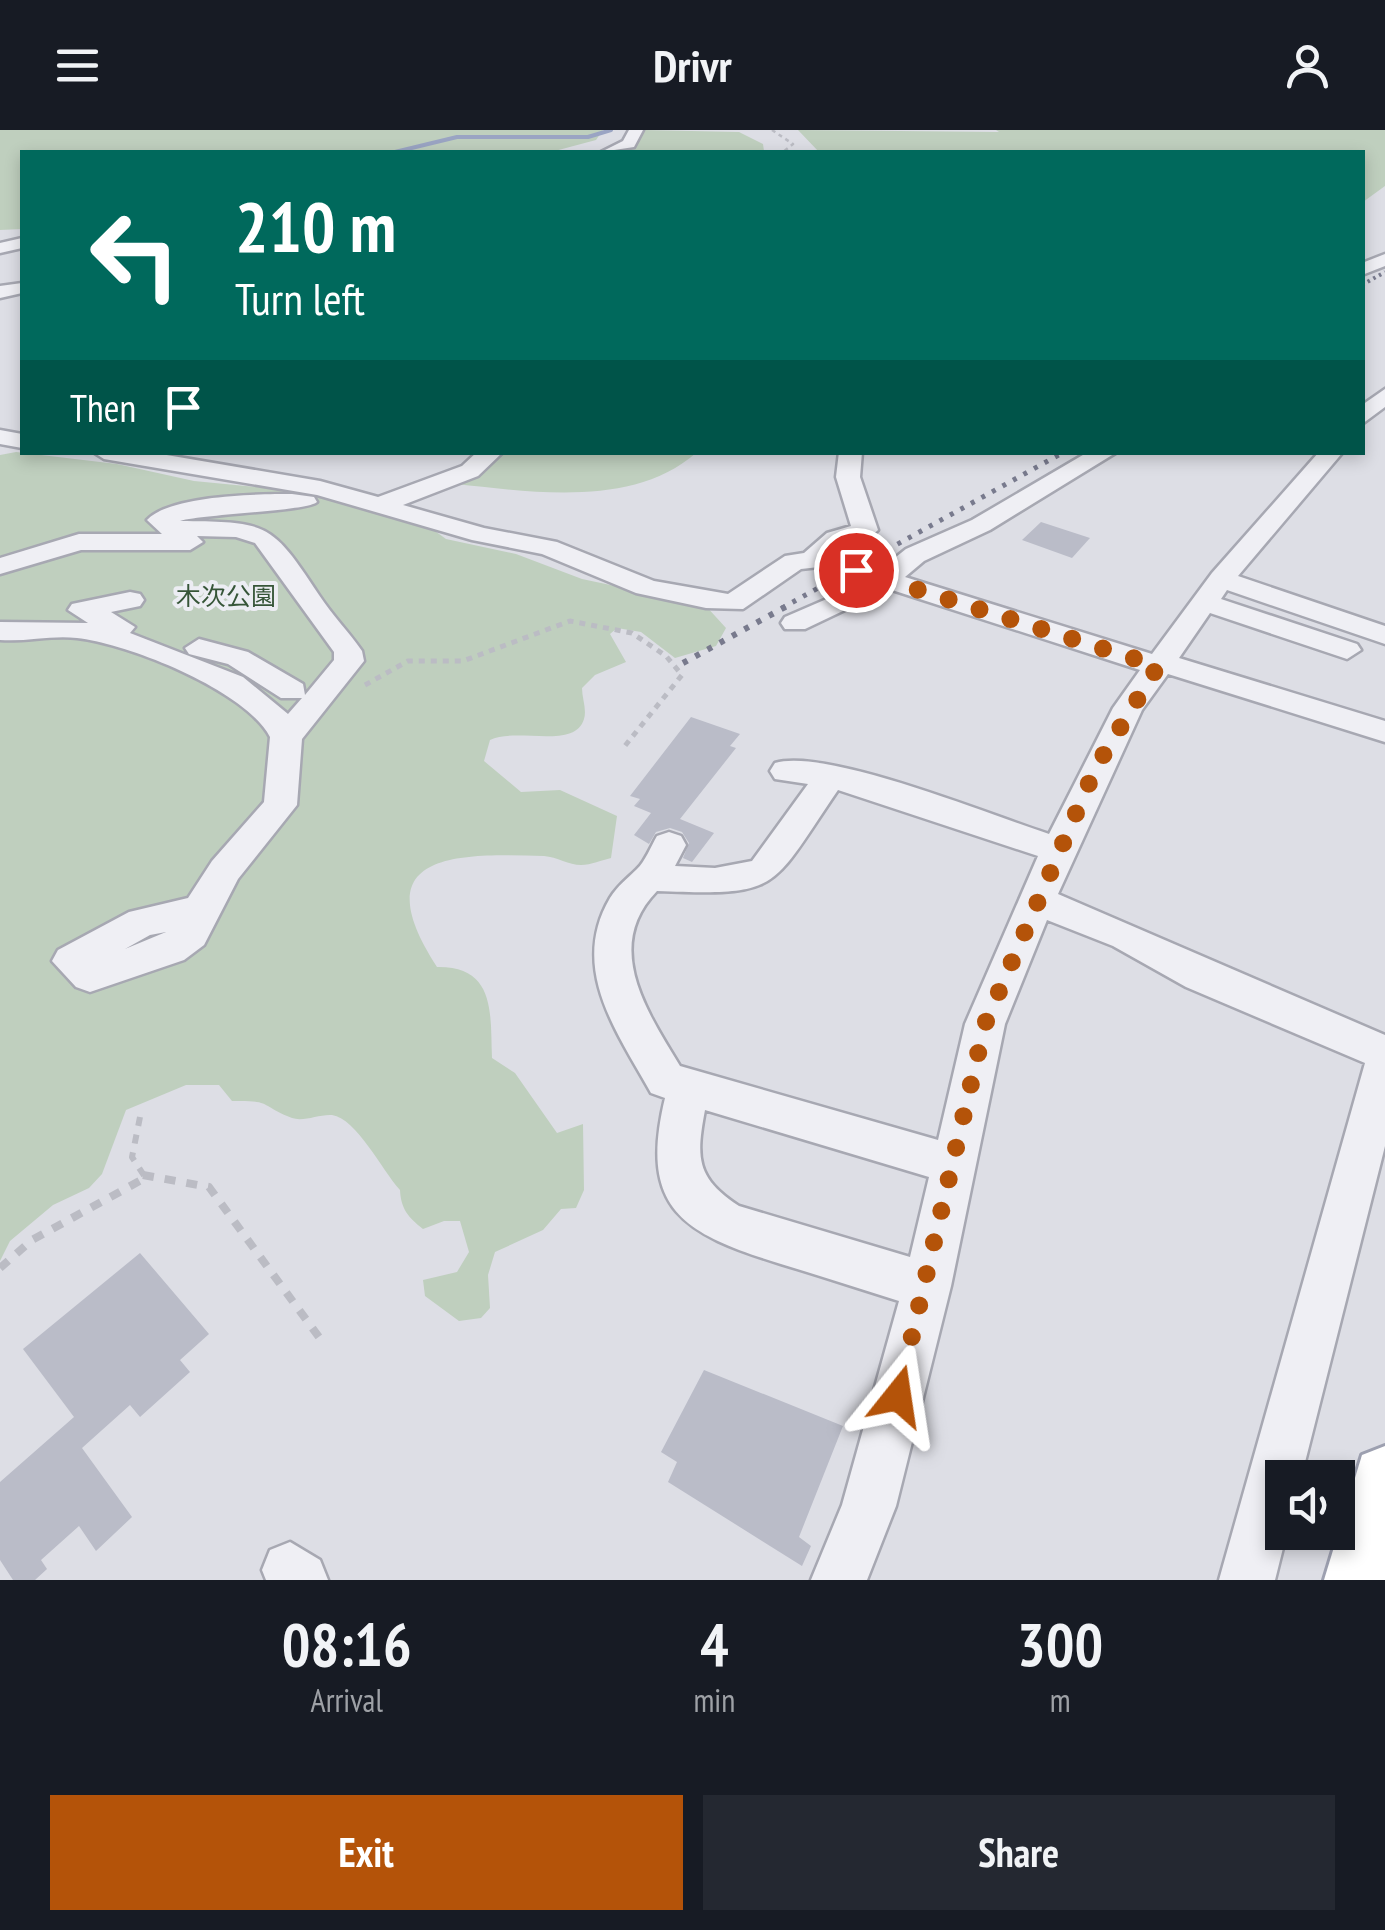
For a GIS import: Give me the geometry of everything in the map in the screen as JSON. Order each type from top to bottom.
[{"type":"main road","points":[[1358,1580],[1385,1478]]},
{"type":"street","points":[[613,150],[629,144],[636,130]]},
{"type":"street","points":[[1365,415],[1385,395]]},
{"type":"street","points":[[123,455],[298,483],[480,536],[548,548],[646,586],[725,603],[739,601],[794,562],[814,558],[1385,732]]},
{"type":"street","points":[[283,729],[324,695],[350,655],[307,600],[288,564],[258,534],[239,529],[181,530],[160,523],[176,512],[267,500],[386,506],[470,471],[489,455]]},
{"type":"street","points":[[814,558],[836,538],[864,530],[848,477],[851,455]]},
{"type":"street","points":[[795,623],[888,580],[915,555],[981,525],[1101,455]]},
{"type":"street","points":[[839,1580],[869,1506],[927,1286],[985,1024],[1058,850],[1104,752],[1159,664],[1212,591],[1329,455]]},
{"type":"street","points":[[1,565],[92,541],[186,542],[258,534]]},
{"type":"street","points":[[1212,591],[1385,635]]},
{"type":"street","points":[[1212,591],[1346,650]]},
{"type":"street","points":[[130,600],[87,606],[82,612],[129,631],[139,644]]},
{"type":"street","points":[[0,631],[69,628],[212,657],[290,684],[283,729],[280,805],[225,870],[201,908],[188,915],[142,922],[80,969]]},
{"type":"street","points":[[212,657],[283,729]]},
{"type":"street","points":[[786,771],[831,776],[1058,850]]},
{"type":"street","points":[[831,776],[765,870],[754,876],[699,881],[663,860],[633,888],[620,914],[611,970],[618,995],[666,1080],[952,1164]]},
{"type":"street","points":[[1037,901],[1126,936],[1200,976],[1385,1053]]},
{"type":"street","points":[[1247,1580],[1385,1064]]},
{"type":"street","points":[[689,1087],[676,1143],[679,1176],[711,1216],[727,1225],[927,1286]]},
{"type":"path","points":[[772,130],[794,144],[786,150]]},
{"type":"path","points":[[353,692],[408,661],[463,661],[564,622],[580,622],[632,633],[666,656],[682,675],[624,747]]},
{"type":"path","points":[[140,1117],[132,1156],[145,1178]]},
{"type":"path","points":[[0,1268],[32,1240],[145,1178],[209,1186],[324,1344]]},
{"type":"green space","points":[[0,130],[603,130],[596,140],[558,150],[20,150],[20,229],[0,230]]},
{"type":"green space","points":[[643,130],[739,132],[763,144],[764,150],[622,150],[634,144]]},
{"type":"green space","points":[[798,130],[1385,130],[1385,186],[1365,201],[1365,150],[817,150]]},
{"type":"green space","name":"木次公園","points":[[16,452],[117,464],[194,481],[319,493],[424,523],[446,539],[516,554],[582,579],[705,605],[726,628],[716,646],[675,658],[641,632],[617,628],[610,634],[626,662],[595,675],[582,688],[585,715],[578,728],[557,736],[490,740],[484,761],[521,792],[560,790],[617,816],[611,858],[581,865],[544,856],[452,859],[429,867],[415,881],[410,901],[416,929],[437,967],[471,975],[486,996],[492,1058],[515,1073],[557,1133],[583,1124],[584,1190],[576,1208],[561,1209],[543,1230],[495,1252],[488,1275],[490,1308],[481,1318],[459,1321],[425,1296],[423,1280],[457,1272],[469,1252],[460,1221],[444,1221],[423,1229],[418,1225],[404,1208],[400,1190],[351,1125],[341,1119],[332,1115],[292,1118],[261,1103],[232,1101],[219,1085],[186,1085],[126,1110],[102,1174],[89,1188],[53,1205],[10,1241],[0,1261],[0,455]]},
{"type":"green space","points":[[693,455],[643,482],[581,492],[456,484],[469,458]]},
{"type":"building","points":[[1041,522],[1090,538],[1072,558],[1022,540]]},
{"type":"building","points":[[691,717],[740,734],[730,746],[736,748],[680,819],[714,833],[692,862],[683,858],[689,843],[682,832],[670,828],[656,832],[649,844],[634,835],[651,813],[634,806],[640,799],[630,796]]},
{"type":"building","points":[[140,1253],[209,1334],[180,1360],[190,1372],[140,1417],[130,1405],[82,1448],[132,1517],[96,1551],[79,1526],[41,1560],[47,1569],[35,1580],[13,1580],[0,1560],[0,1482],[74,1417],[23,1349]]},
{"type":"building","points":[[704,1370],[843,1426],[799,1537],[811,1546],[802,1566],[668,1482],[677,1462],[661,1452]]},
{"type":"waterway","points":[[403,150],[457,137],[588,137],[611,130]]},
{"type":"railway","points":[[1365,283],[1385,272]]},
{"type":"railway","points":[[782,608],[1059,455]]},
{"type":"railway","points":[[683,663],[787,606]]},
{"type":"route","points":[[856,570],[1158,666],[1128,708],[1096,767],[985,1024],[927,1286],[898,1396]]}]
